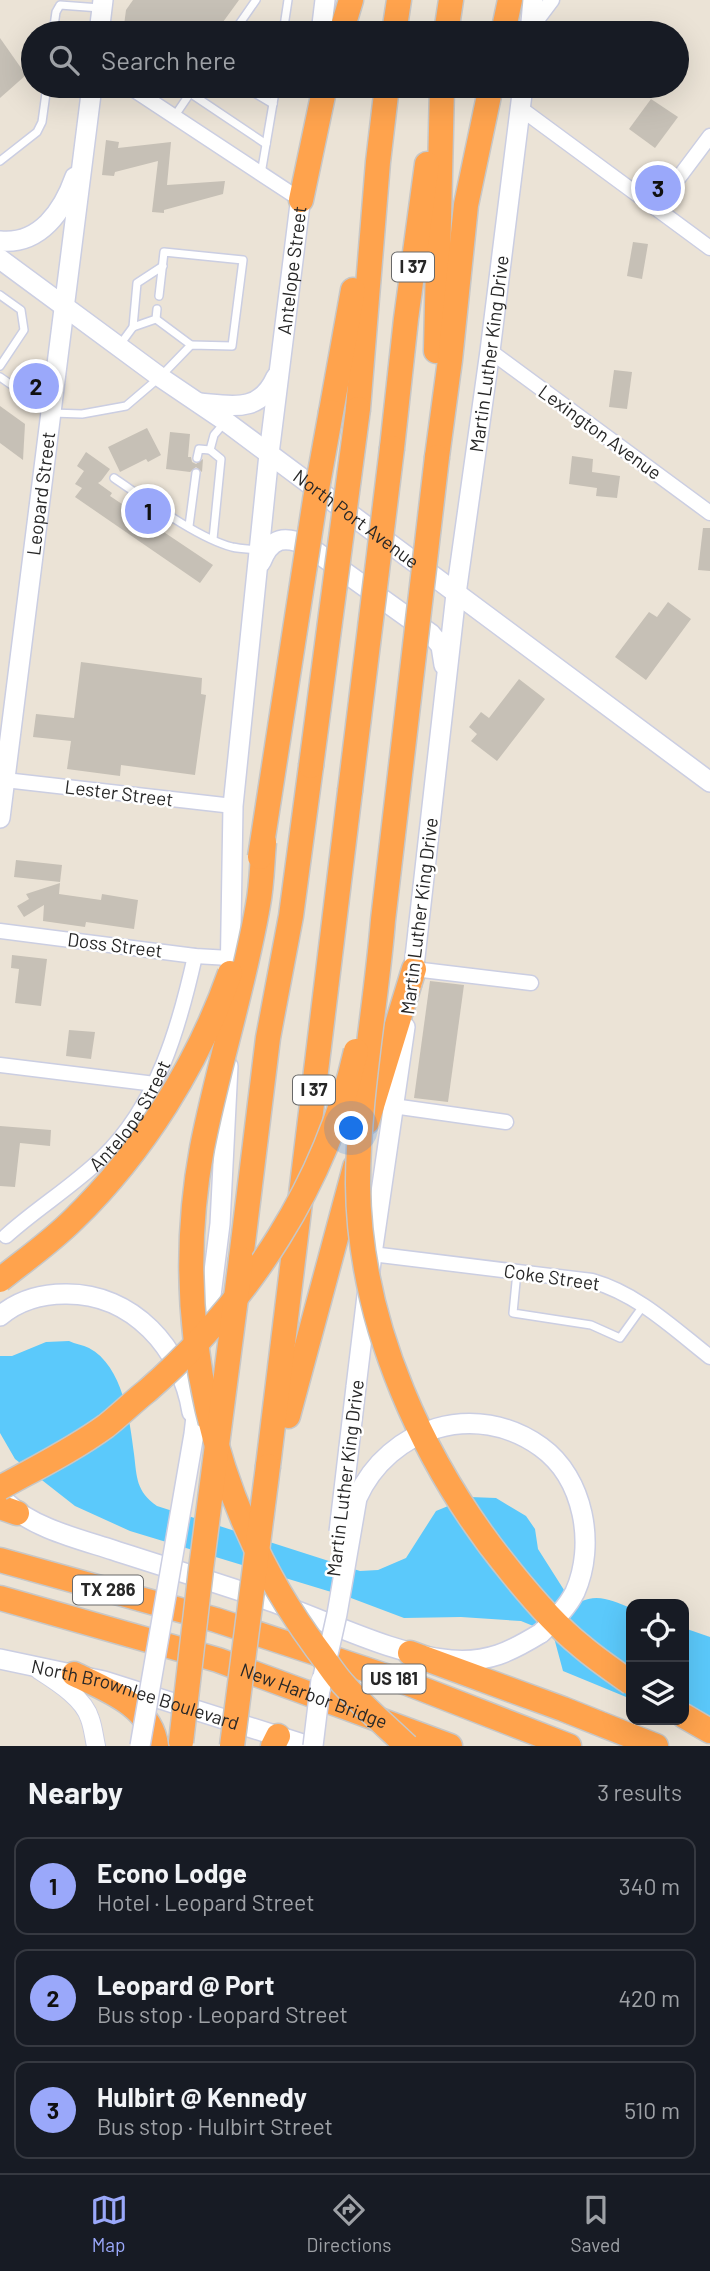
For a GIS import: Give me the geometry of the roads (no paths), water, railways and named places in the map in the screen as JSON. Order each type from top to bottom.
[{"type":"highway","points":[[345,21],[351,0]]},
{"type":"highway","points":[[396,21],[399,0]]},
{"type":"highway","points":[[448,21],[451,0]]},
{"type":"highway","points":[[506,21],[510,0]]},
{"type":"highway","points":[[301,200],[322,98]]},
{"type":"highway","name":"I 37","points":[[181,1744],[268,1038],[291,916],[358,409],[377,162],[385,98]]},
{"type":"highway","name":"I 37","points":[[288,1383],[350,791],[421,204],[439,98]]},
{"type":"highway","points":[[437,457],[441,98]]},
{"type":"highway","points":[[488,98],[466,205],[363,1099],[358,1185],[365,1258],[384,1343],[410,1410],[432,1455],[462,1507],[535,1602],[580,1645],[626,1679]]},
{"type":"highway","points":[[377,162],[331,412],[269,793],[259,902],[202,1148],[194,1204],[191,1257],[193,1326],[201,1381],[206,1409],[233,1498],[267,1572],[295,1619],[345,1687],[407,1746]]},
{"type":"highway","points":[[0,1280],[74,1219],[109,1181],[151,1126],[190,1063],[219,1004],[237,953],[264,842]]},
{"type":"highway","points":[[0,1488],[79,1444],[108,1424],[181,1361],[236,1299],[266,1259],[290,1220],[336,1121],[352,1068],[383,920]]},
{"type":"highway","points":[[232,1746],[268,1466],[288,1417],[288,1383],[414,969]]},
{"type":"highway","name":"TX 286","points":[[0,1560],[216,1620]]},
{"type":"highway","name":"TX 286","points":[[0,1598],[218,1660]]},
{"type":"highway","name":"New Harbor Bridge","points":[[216,1620],[407,1683],[569,1746]]},
{"type":"highway","points":[[410,1653],[656,1746]]},
{"type":"highway","name":"New Harbor Bridge","points":[[218,1660],[450,1746]]},
{"type":"highway","points":[[75,1674],[116,1695],[141,1714],[156,1741],[156,1746]]},
{"type":"highway","points":[[689,1719],[710,1731]]},
{"type":"main road","points":[[322,21],[325,0]]},
{"type":"main road","points":[[531,21],[533,0]]},
{"type":"main road","name":"Leopard Street","points":[[0,818],[5,780],[4,747],[51,413],[90,98]]},
{"type":"main road","name":"Antelope Street","points":[[194,1434],[220,1224],[229,1050],[233,806],[269,454],[314,98]]},
{"type":"main road","name":"Martin Luther King Drive","points":[[311,1746],[372,1254],[414,969],[456,594],[521,98]]},
{"type":"main road","points":[[0,241],[23,240],[42,229],[56,213],[72,188],[88,118]]},
{"type":"main road","name":"North Port Avenue","points":[[0,259],[160,377],[225,421],[710,782]]},
{"type":"main road","points":[[200,403],[232,406],[251,403],[271,388],[280,370]]},
{"type":"main road","points":[[259,559],[270,545],[282,539],[294,539],[307,546],[431,634],[441,646],[446,687]]},
{"type":"main road","points":[[0,1316],[23,1302],[48,1294],[80,1294],[115,1303],[133,1314],[158,1337],[178,1366],[190,1398],[194,1434],[140,1746]]},
{"type":"main road","points":[[4,1505],[64,1534],[271,1601],[410,1653],[450,1660],[489,1659],[513,1650],[541,1633],[557,1618],[574,1595],[586,1552],[585,1528],[571,1483],[555,1459],[540,1446],[513,1431],[484,1424],[459,1423],[418,1434],[394,1450],[375,1468],[357,1498],[337,1614],[320,1690]]},
{"type":"main road","name":"North Brownlee Boulevard","points":[[0,1659],[104,1681],[275,1741],[311,1746]]},
{"type":"street","points":[[537,21],[552,0]]},
{"type":"street","points":[[146,98],[301,200]]},
{"type":"street","points":[[520,108],[710,248]]},
{"type":"street","points":[[656,208],[710,136]]},
{"type":"street","name":"Lexington Avenue","points":[[490,351],[710,513]]},
{"type":"street","name":"Lester Street","points":[[5,780],[233,806]]},
{"type":"street","name":"Doss Street","points":[[0,931],[230,958]]},
{"type":"street","name":"Antelope Street","points":[[6,1236],[104,1157],[125,1132],[155,1084],[179,1019],[195,956]]},
{"type":"street","points":[[414,969],[531,983]]},
{"type":"street","points":[[0,1065],[155,1084]]},
{"type":"street","points":[[393,1106],[506,1122]]},
{"type":"street","name":"Coke Street","points":[[372,1254],[592,1280],[610,1286],[644,1305],[710,1357]]},
{"type":"street","points":[[30,1665],[58,1682],[74,1696],[90,1716],[96,1746]]},
{"type":"lane","points":[[241,21],[256,0]]},
{"type":"lane","points":[[285,21],[288,0]]},
{"type":"lane","points":[[55,21],[61,5],[102,4]]},
{"type":"lane","points":[[0,161],[37,132],[42,122],[45,98]]},
{"type":"lane","points":[[174,117],[186,98]]},
{"type":"lane","points":[[204,98],[266,144]]},
{"type":"lane","points":[[263,98],[273,104]]},
{"type":"lane","points":[[261,174],[274,98]]},
{"type":"lane","points":[[156,319],[191,345],[232,346],[243,260],[164,251],[159,296]]},
{"type":"lane","points":[[119,346],[133,327],[138,283],[163,266]]},
{"type":"lane","points":[[0,295],[21,310],[24,330],[0,366]]},
{"type":"lane","points":[[156,319],[158,309]]},
{"type":"lane","points":[[133,327],[156,319]]},
{"type":"lane","points":[[0,377],[51,413],[82,414],[126,406],[160,377],[191,345]]},
{"type":"lane","points":[[210,450],[214,435],[225,421]]},
{"type":"lane","points":[[197,458],[199,449],[210,450],[221,459],[214,539]]},
{"type":"lane","points":[[189,526],[196,472]]},
{"type":"lane","points":[[114,478],[189,526],[259,559]]},
{"type":"lane","points":[[517,1271],[513,1313],[591,1325],[620,1338],[644,1305]]},
{"type":"water","points":[[69,1341],[89,1348],[101,1356],[110,1368],[123,1395],[141,1489],[157,1506],[360,1571],[378,1570],[406,1558],[436,1511],[470,1497],[496,1498],[526,1516],[535,1529],[538,1549],[564,1590],[580,1602],[599,1598],[626,1606],[626,1697],[563,1671],[553,1634],[521,1621],[461,1617],[404,1618],[351,1598],[130,1531],[75,1506],[15,1459],[0,1433],[0,1356],[12,1356],[46,1342]]},
{"type":"water","points":[[689,1630],[710,1637],[710,1729],[689,1721]]},
{"type":"place","name":"Hulbirt @ Kennedy","points":[[658,188]]},
{"type":"place","name":"Leopard @ Port","points":[[36,386]]},
{"type":"place","name":"Econo Lodge","points":[[148,511]]}]
